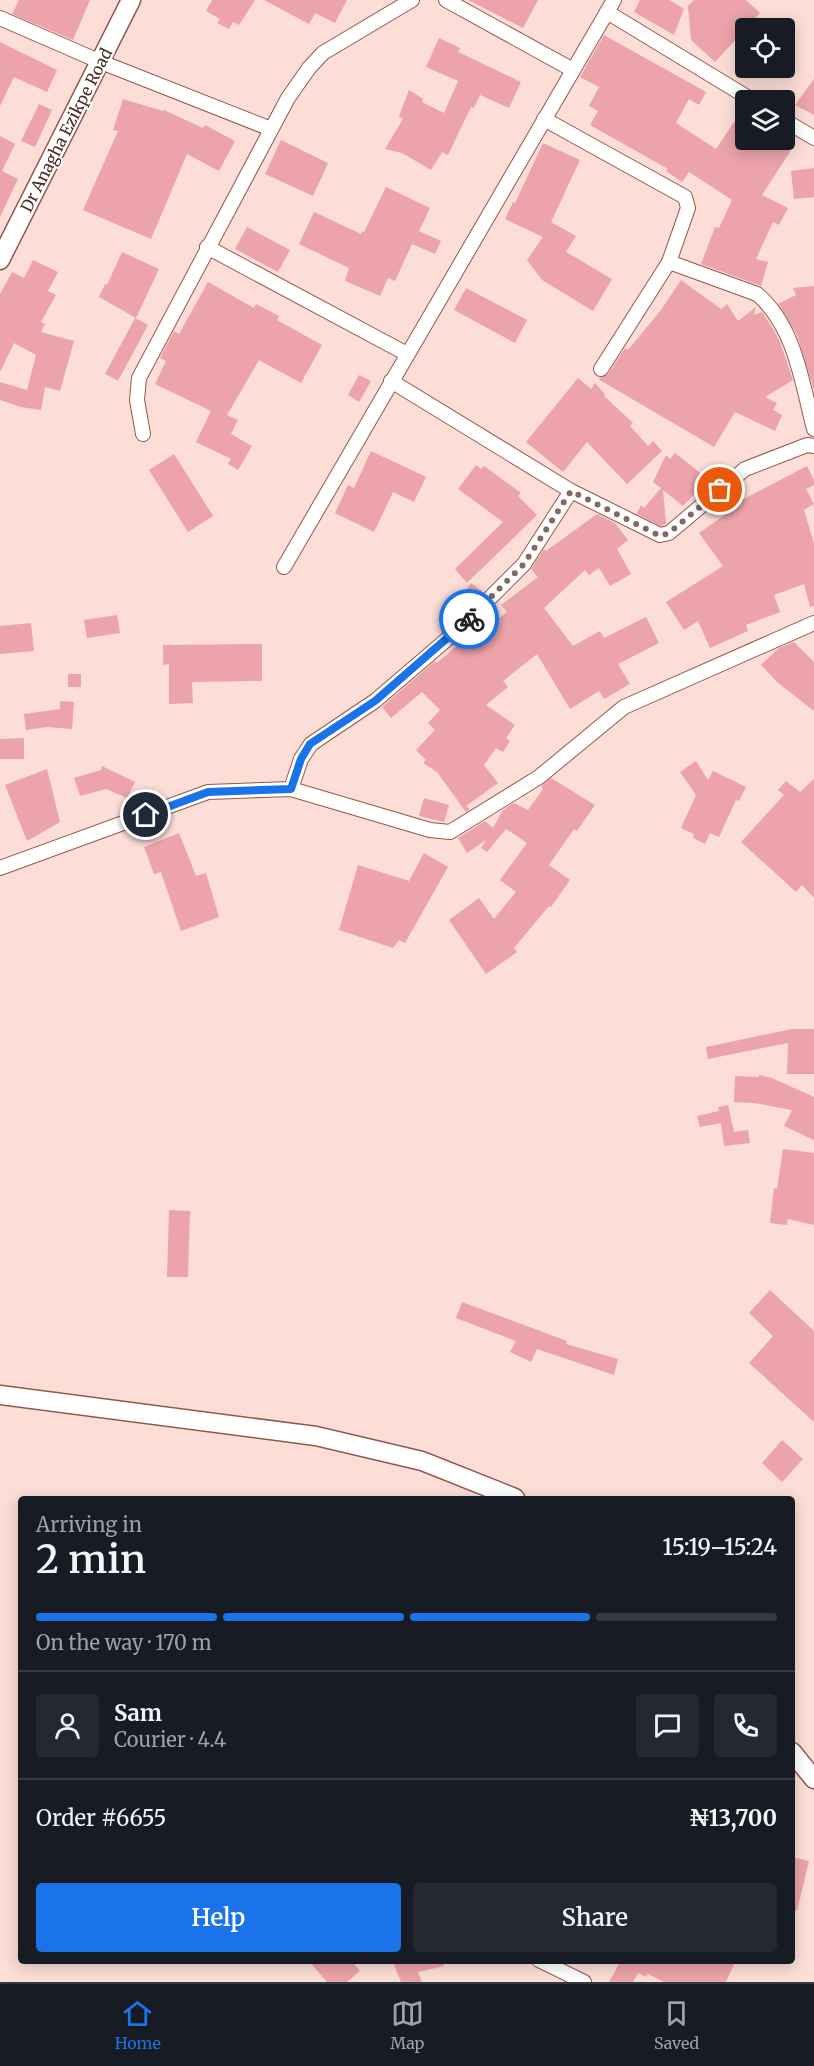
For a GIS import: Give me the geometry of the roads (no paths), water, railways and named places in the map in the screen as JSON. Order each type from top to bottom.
[{"type":"street","name":"Dr Anagha Ezikpe Road","points":[[0,260],[131,0]]},
{"type":"street","points":[[143,435],[137,400],[139,378],[288,98],[309,68],[323,53],[412,0]]},
{"type":"street","points":[[446,0],[573,70]]},
{"type":"street","points":[[284,567],[610,6],[737,90]]},
{"type":"street","points":[[0,18],[101,62],[271,129]]},
{"type":"street","points":[[544,119],[685,197],[688,208],[669,262],[601,369]]},
{"type":"street","points":[[795,127],[814,138]]},
{"type":"street","points":[[207,248],[407,354]]},
{"type":"street","points":[[669,262],[757,294],[768,303],[778,318],[796,357],[814,429]]},
{"type":"street","points":[[391,381],[571,491],[660,536],[669,533],[745,469],[807,445],[814,446]]},
{"type":"street","points":[[291,789],[301,759],[310,744],[375,701],[459,629],[524,564],[571,491]]},
{"type":"street","points":[[0,868],[208,792],[291,789],[430,830],[450,832],[539,777],[624,707],[814,623]]},
{"type":"street","points":[[0,1395],[316,1436],[422,1461],[511,1496]]},
{"type":"street","points":[[795,1756],[814,1779]]},
{"type":"street","points":[[547,1964],[584,1982]]}]
